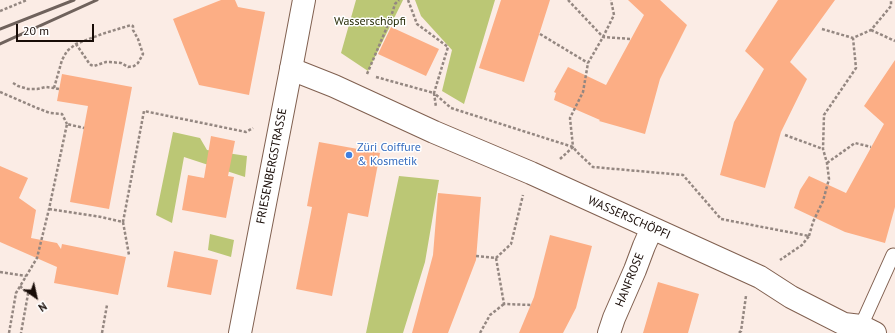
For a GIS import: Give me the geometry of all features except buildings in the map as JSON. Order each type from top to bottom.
[{"type":"street","name":"FRIESENBERGSTRASSE","points":[[240,333],[304,0]]},
{"type":"street","name":"WASSERSCHÖPFI","points":[[291,69],[334,86],[760,277],[791,297],[844,324],[868,329]]},
{"type":"street","name":"HANFROSE","points":[[609,333],[652,228]]},
{"type":"lane","points":[[868,329],[893,255]]},
{"type":"path","points":[[0,11],[28,0]]},
{"type":"path","points":[[367,74],[390,20],[395,4],[399,0]]},
{"type":"path","points":[[408,0],[417,24],[448,47],[434,93],[437,113]]},
{"type":"path","points":[[568,0],[603,37],[631,38]]},
{"type":"path","points":[[611,0],[614,15],[588,63],[583,92],[570,118],[573,147],[577,152],[593,167],[683,175],[721,219],[809,236]]},
{"type":"path","points":[[822,29],[854,38],[871,30],[891,6],[891,0]]},
{"type":"path","points":[[54,88],[60,64],[67,51],[76,44],[102,34],[132,24],[143,54],[138,63],[134,66],[128,67],[121,63],[106,62],[94,66],[89,63],[76,44]]},
{"type":"path","points":[[871,30],[895,41]]},
{"type":"path","points":[[540,34],[588,63]]},
{"type":"path","points":[[779,261],[802,245],[809,236],[813,222],[823,201],[829,179],[828,163],[823,150],[824,115],[856,68],[854,38]]},
{"type":"path","points":[[374,76],[434,93],[451,108],[573,147]]},
{"type":"path","points":[[13,83],[28,89],[46,87],[59,89]]},
{"type":"path","points":[[0,92],[44,111],[62,114],[68,124],[84,128]]},
{"type":"path","points":[[129,255],[123,222],[144,112],[246,132],[253,128]]},
{"type":"path","points":[[9,333],[16,293],[37,258],[68,124]]},
{"type":"path","points":[[786,135],[823,150]]},
{"type":"path","points":[[828,163],[855,143],[871,147]]},
{"type":"path","points":[[556,163],[573,147]]},
{"type":"path","points":[[476,256],[496,258],[511,244],[524,193]]},
{"type":"path","points":[[49,208],[123,222]]},
{"type":"path","points":[[496,258],[504,304]]},
{"type":"path","points":[[0,272],[26,276]]},
{"type":"path","points":[[20,286],[28,294],[21,333]]},
{"type":"path","points":[[739,333],[741,331],[746,292]]},
{"type":"path","points":[[102,333],[107,304]]},
{"type":"path","points":[[480,333],[490,314],[504,304],[531,305]]},
{"type":"green space","name":"Wasserschöpfi","points":[[356,0],[403,0],[368,71],[341,53]]},
{"type":"green space","points":[[415,0],[495,0],[464,104],[442,91],[452,50],[421,16]]},
{"type":"green space","points":[[173,132],[200,138],[207,150],[247,156],[245,177],[184,157],[172,223],[156,215]]},
{"type":"green space","points":[[399,176],[439,180],[425,262],[403,333],[366,333]]},
{"type":"green space","points":[[210,234],[234,240],[231,257],[208,250]]},
{"type":"railway","points":[[0,29],[74,0]]},
{"type":"railway","points":[[0,44],[97,0]]},
{"type":"place","name":"Züri Coiffure & Kosmetik","points":[[349,155]]}]
